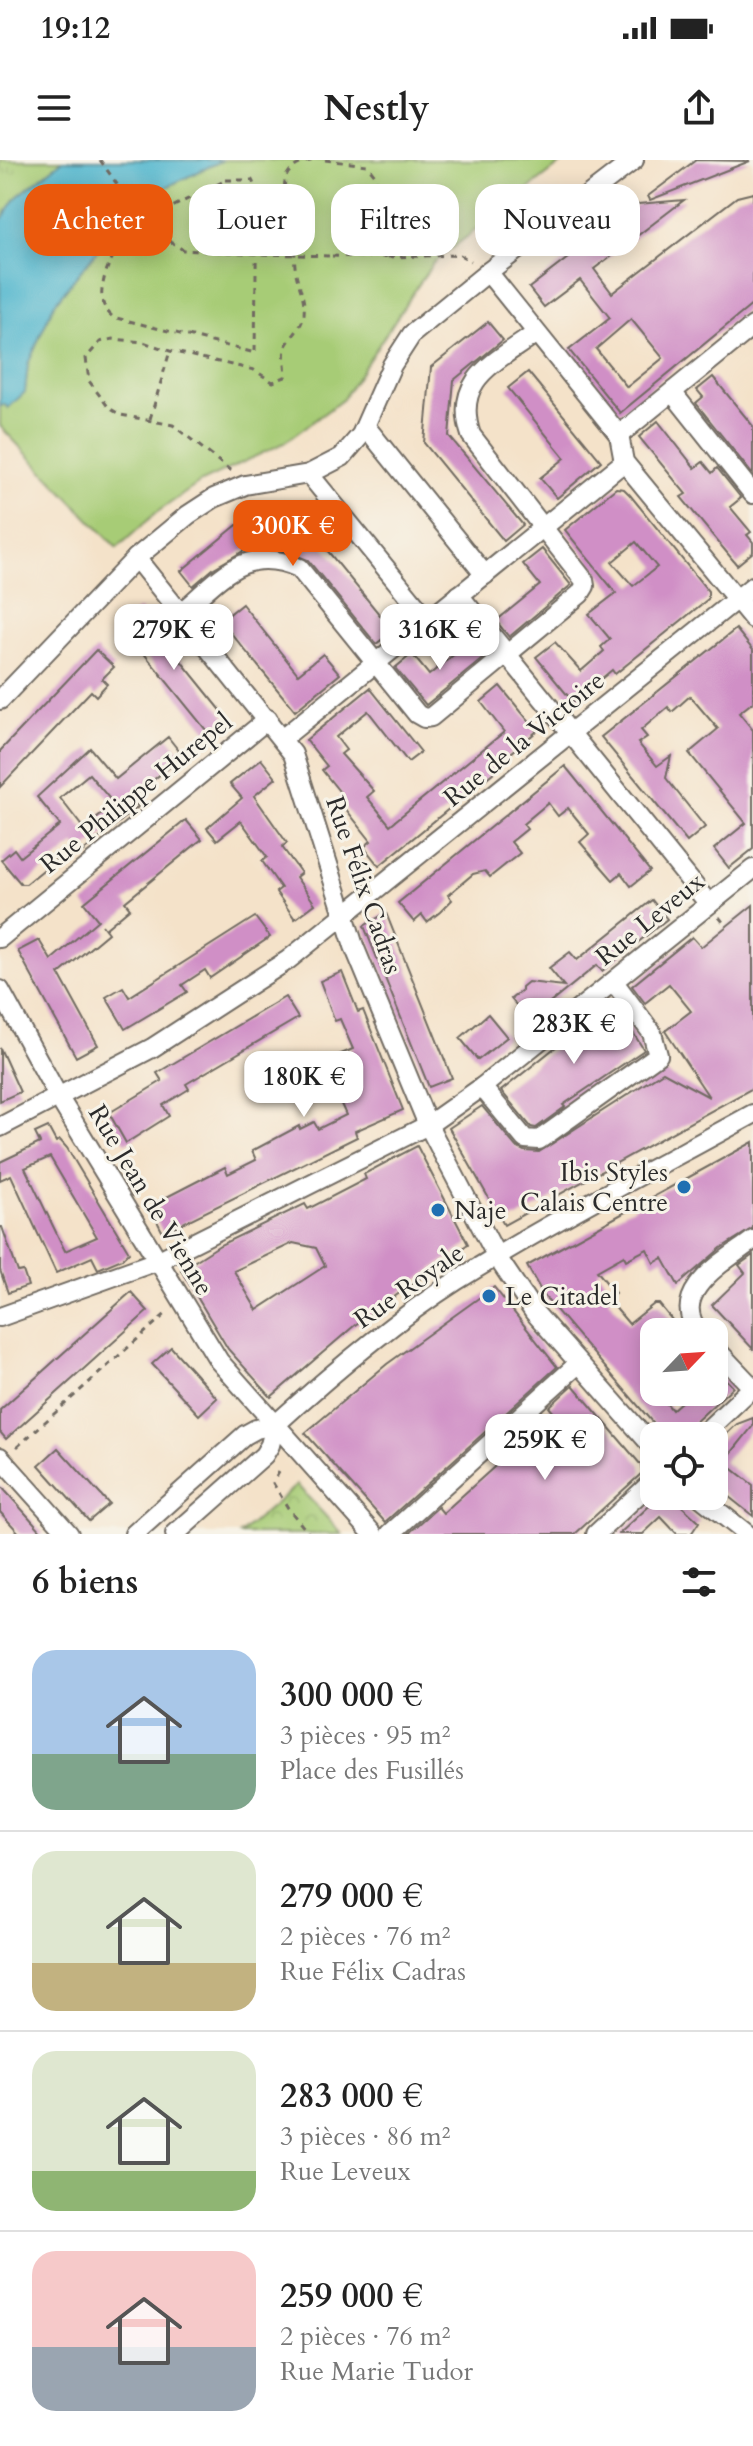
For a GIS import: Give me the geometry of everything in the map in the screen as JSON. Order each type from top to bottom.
[{"type":"street","points":[[0,700],[136,558],[203,505],[245,485],[309,474],[342,457],[366,427],[392,365],[412,334],[634,160]]},
{"type":"street","points":[[488,272],[619,435],[624,462],[753,619]]},
{"type":"street","points":[[619,435],[753,326]]},
{"type":"street","points":[[180,613],[239,564],[253,559],[281,560],[299,568],[417,714],[424,718],[431,717],[580,594],[585,586],[584,580],[471,435],[466,417],[467,396],[474,380],[536,333]]},
{"type":"street","points":[[672,392],[753,494]]},
{"type":"street","points":[[366,427],[485,575]]},
{"type":"street","points":[[283,738],[624,462]]},
{"type":"street","points":[[309,474],[428,620]]},
{"type":"street","name":"Rue Félix Cadras","points":[[136,558],[283,738],[297,762],[343,917],[428,1125],[497,1257],[534,1312],[640,1433]]},
{"type":"street","name":"Rue de la Victoire","points":[[0,1127],[152,1048],[279,967],[753,586]]},
{"type":"street","points":[[459,595],[709,904]]},
{"type":"street","name":"Rue Philippe Hurepel","points":[[0,938],[268,719]]},
{"type":"street","name":"Rue Leveux","points":[[0,1317],[157,1261],[428,1125],[482,1087],[753,869]]},
{"type":"street","points":[[482,1087],[525,1139],[539,1140],[658,1055],[652,1033],[614,982]]},
{"type":"street","name":"Rue Jean de Vienne","points":[[0,990],[59,1098],[219,1361],[373,1534]]},
{"type":"street","name":"Rue Royale","points":[[275,1425],[386,1332],[454,1283],[753,1114]]},
{"type":"street","points":[[691,1318],[692,1295],[709,1274],[753,1240]]},
{"type":"street","points":[[716,1422],[753,1387],[728,1361]]},
{"type":"street","points":[[390,1534],[578,1364]]},
{"type":"street","points":[[134,1534],[245,1435],[275,1425],[264,1455],[175,1534]]},
{"type":"street","points":[[1,1459],[69,1534]]},
{"type":"street","points":[[596,1534],[640,1493]]},
{"type":"street","points":[[717,1510],[747,1534]]},
{"type":"path","points":[[100,160],[117,184]]},
{"type":"path","points":[[245,485],[173,425],[121,415],[103,403],[89,381],[86,358],[94,346],[113,339],[143,342],[254,370],[273,382],[285,377],[285,351],[303,320],[304,310],[303,292],[295,269],[294,244],[299,218],[286,194],[285,180],[294,167],[317,160]]},
{"type":"path","points":[[325,160],[367,165],[375,175],[377,184]]},
{"type":"path","points":[[219,184],[226,180],[252,180],[254,184]]},
{"type":"path","points":[[315,256],[460,255],[488,272]]},
{"type":"path","points":[[113,256],[102,287],[103,305],[113,317],[255,353],[257,256]]},
{"type":"path","points":[[371,256],[389,256]]},
{"type":"path","points":[[150,419],[170,351]]},
{"type":"path","points":[[1,1459],[181,1301]]},
{"type":"path","points":[[279,1472],[273,1483],[309,1534]]},
{"type":"green space","points":[[0,160],[63,160],[33,184],[24,184],[24,191],[0,222]]},
{"type":"green space","points":[[223,160],[566,160],[535,184],[475,184],[475,230],[459,243],[459,184],[331,184],[331,256],[442,256],[433,263],[342,400],[284,443],[201,482],[156,513],[117,548],[0,426],[0,407],[3,403],[8,408],[25,391],[28,364],[54,304],[93,256],[173,256],[173,184]]},
{"type":"green space","points":[[297,1485],[342,1534],[240,1534]]},
{"type":"water","points":[[63,160],[223,160],[173,184],[33,184]]},
{"type":"water","points":[[24,191],[24,256],[93,256],[54,304],[28,364],[25,392],[8,408],[4,404],[0,407],[0,222]]},
{"type":"building","points":[[696,160],[750,161],[650,200],[648,196]]},
{"type":"building","points":[[753,193],[753,304],[620,413],[569,350],[610,318],[580,280],[544,307],[529,288],[571,256],[611,256],[594,269],[612,293],[737,197]],"holes":[[[631,319],[663,358],[627,387],[596,349]]]},
{"type":"building","points":[[684,200],[640,234],[640,204]]},
{"type":"building","points":[[488,322],[503,340],[454,380],[449,436],[523,525],[504,541],[424,443],[431,367]]},
{"type":"building","points":[[528,372],[601,461],[557,498],[540,478],[565,458],[508,388]]},
{"type":"building","points":[[713,377],[753,426],[753,475],[696,403],[703,397],[697,390]]},
{"type":"building","points":[[658,421],[695,468],[703,462],[712,473],[717,468],[741,498],[730,507],[751,532],[747,535],[753,542],[753,552],[737,565],[681,497],[686,494],[639,437]]},
{"type":"building","points":[[616,488],[624,489],[708,591],[708,599],[615,674],[612,670],[573,702],[536,657],[555,642],[581,671],[604,651],[601,647],[610,639],[589,614],[616,593],[565,530]],"holes":[[[636,542],[657,567],[633,586],[612,562]]]},
{"type":"building","points":[[237,525],[313,533],[393,631],[376,644],[308,560],[283,550],[245,550],[214,568],[193,586],[181,571]]},
{"type":"building","points":[[542,549],[571,585],[509,637],[496,621],[540,585],[523,564]]},
{"type":"building","points":[[242,604],[298,674],[323,654],[340,674],[295,711],[221,621]]},
{"type":"building","points":[[139,609],[228,719],[210,735],[120,624]]},
{"type":"building","points":[[736,629],[753,650],[753,702],[739,713],[753,730],[753,849],[729,868],[714,849],[746,823],[689,753],[718,729],[690,696],[672,712],[668,707],[641,730],[647,737],[638,743],[657,766],[671,756],[666,778],[705,827],[687,842],[601,737]]},
{"type":"building","points":[[473,639],[486,656],[426,705],[395,668],[412,654],[429,675]]},
{"type":"building","points":[[96,650],[114,667],[102,679],[107,684],[96,696],[91,691],[0,787],[0,751]]},
{"type":"building","points":[[500,686],[537,731],[498,764],[500,767],[379,866],[364,847],[371,841],[338,799],[342,795],[322,770],[327,766],[306,740],[370,688],[421,752],[408,762],[368,711],[336,737],[346,750],[341,754],[374,791],[367,797],[390,825],[504,732],[481,702]]},
{"type":"building","points":[[168,737],[183,756],[131,798],[138,807],[82,852],[75,844],[26,884],[21,884],[1,860],[14,849],[20,857],[60,825],[37,797],[90,748],[116,779]],"holes":[[[89,774],[114,804],[84,829],[60,798]]]},
{"type":"building","points":[[261,759],[276,778],[254,796],[287,843],[282,847],[301,873],[296,877],[315,904],[295,919],[276,892],[281,888],[262,861],[267,857],[241,821],[217,840],[207,828],[242,798],[230,784]]},
{"type":"building","points":[[565,766],[650,871],[631,886],[621,873],[613,880],[580,842],[589,834],[568,808],[558,816],[548,803],[523,824],[527,829],[511,842],[520,853],[490,877],[485,871],[473,874],[448,895],[452,900],[440,912],[427,922],[422,915],[414,922],[398,903]]},
{"type":"building","points":[[186,820],[202,839],[125,902],[130,908],[105,929],[108,933],[59,974],[98,1045],[76,1057],[18,951],[39,940],[51,960],[98,920],[84,903]]},
{"type":"building","points":[[652,900],[667,919],[602,971],[597,965],[529,1020],[511,999],[528,982],[564,986],[549,968],[570,952],[577,960]]},
{"type":"building","points":[[753,905],[753,1088],[504,1225],[449,1128],[482,1106],[516,1147],[539,1152],[663,1072],[709,1097],[665,1031],[691,1011],[669,984],[645,1003],[632,986],[692,937],[701,947]]},
{"type":"building","points":[[386,913],[452,1078],[429,1087],[364,926]]},
{"type":"building","points":[[255,917],[270,937],[210,978],[205,970],[182,985],[187,992],[125,1029],[106,997],[123,987],[129,997]]},
{"type":"building","points":[[342,972],[358,1012],[363,1010],[403,1110],[355,1131],[357,1137],[163,1233],[152,1211],[160,1208],[157,1202],[225,1167],[228,1174],[256,1160],[252,1151],[299,1126],[300,1129],[314,1122],[318,1129],[346,1115],[322,1062],[353,1049],[340,1019],[335,1021],[320,981]]},
{"type":"building","points":[[285,997],[298,1018],[186,1084],[189,1089],[163,1105],[169,1116],[126,1143],[109,1113],[162,1081],[157,1073]]},
{"type":"building","points":[[613,1001],[644,1050],[563,1105],[565,1107],[536,1128],[531,1127],[501,1091]]},
{"type":"building","points":[[488,1014],[507,1037],[478,1060],[460,1038]]},
{"type":"building","points":[[0,1048],[20,1092],[0,1101]]},
{"type":"building","points":[[48,1127],[56,1142],[60,1140],[67,1148],[129,1252],[122,1259],[98,1269],[92,1257],[56,1273],[11,1175],[0,1180],[0,1162],[40,1143],[35,1133]],"holes":[[[50,1157],[97,1237],[65,1251],[25,1168]]]},
{"type":"building","points":[[753,1142],[753,1228],[721,1248],[678,1285],[663,1258],[654,1263],[647,1249],[626,1260],[624,1256],[597,1271],[615,1293],[608,1299],[629,1324],[654,1304],[659,1304],[670,1318],[640,1318],[640,1406],[669,1406],[672,1410],[676,1406],[712,1406],[695,1422],[652,1422],[544,1296],[527,1266]]},
{"type":"building","points":[[417,1146],[468,1244],[355,1325],[271,1397],[228,1349],[181,1270],[220,1245],[305,1204],[308,1209],[366,1179],[364,1174]],"holes":[[[293,1243],[316,1248],[325,1266],[257,1310],[234,1271]]]},
{"type":"building","points":[[0,1227],[18,1272],[23,1271],[28,1286],[8,1293],[0,1270]]},
{"type":"building","points":[[753,1255],[753,1349],[728,1322],[728,1318],[724,1318],[712,1305],[745,1273],[739,1265]]},
{"type":"building","points":[[494,1287],[557,1367],[385,1522],[305,1433],[387,1364]]},
{"type":"building","points":[[131,1292],[148,1311],[6,1439],[0,1432],[0,1410]]},
{"type":"building","points":[[171,1347],[217,1398],[199,1415],[152,1364]]},
{"type":"building","points":[[573,1385],[640,1464],[640,1475],[575,1534],[408,1534],[438,1507],[443,1513],[532,1433],[554,1458],[575,1438],[549,1407]]},
{"type":"building","points":[[753,1418],[753,1426],[728,1457],[728,1433],[737,1424]]},
{"type":"building","points":[[58,1448],[109,1504],[89,1521],[39,1465]]},
{"type":"building","points":[[728,1465],[753,1485],[753,1516],[728,1496]]},
{"type":"building","points":[[0,1485],[44,1534],[20,1534],[0,1512]]},
{"type":"building","points":[[645,1510],[686,1510],[699,1522],[691,1534],[677,1534],[661,1517],[643,1534],[619,1534]]},
{"type":"place","name":"Ibis Styles Calais Centre","points":[[684,1187]]},
{"type":"place","name":"Naje","points":[[438,1210]]},
{"type":"place","name":"Le Citadel","points":[[489,1296]]}]
